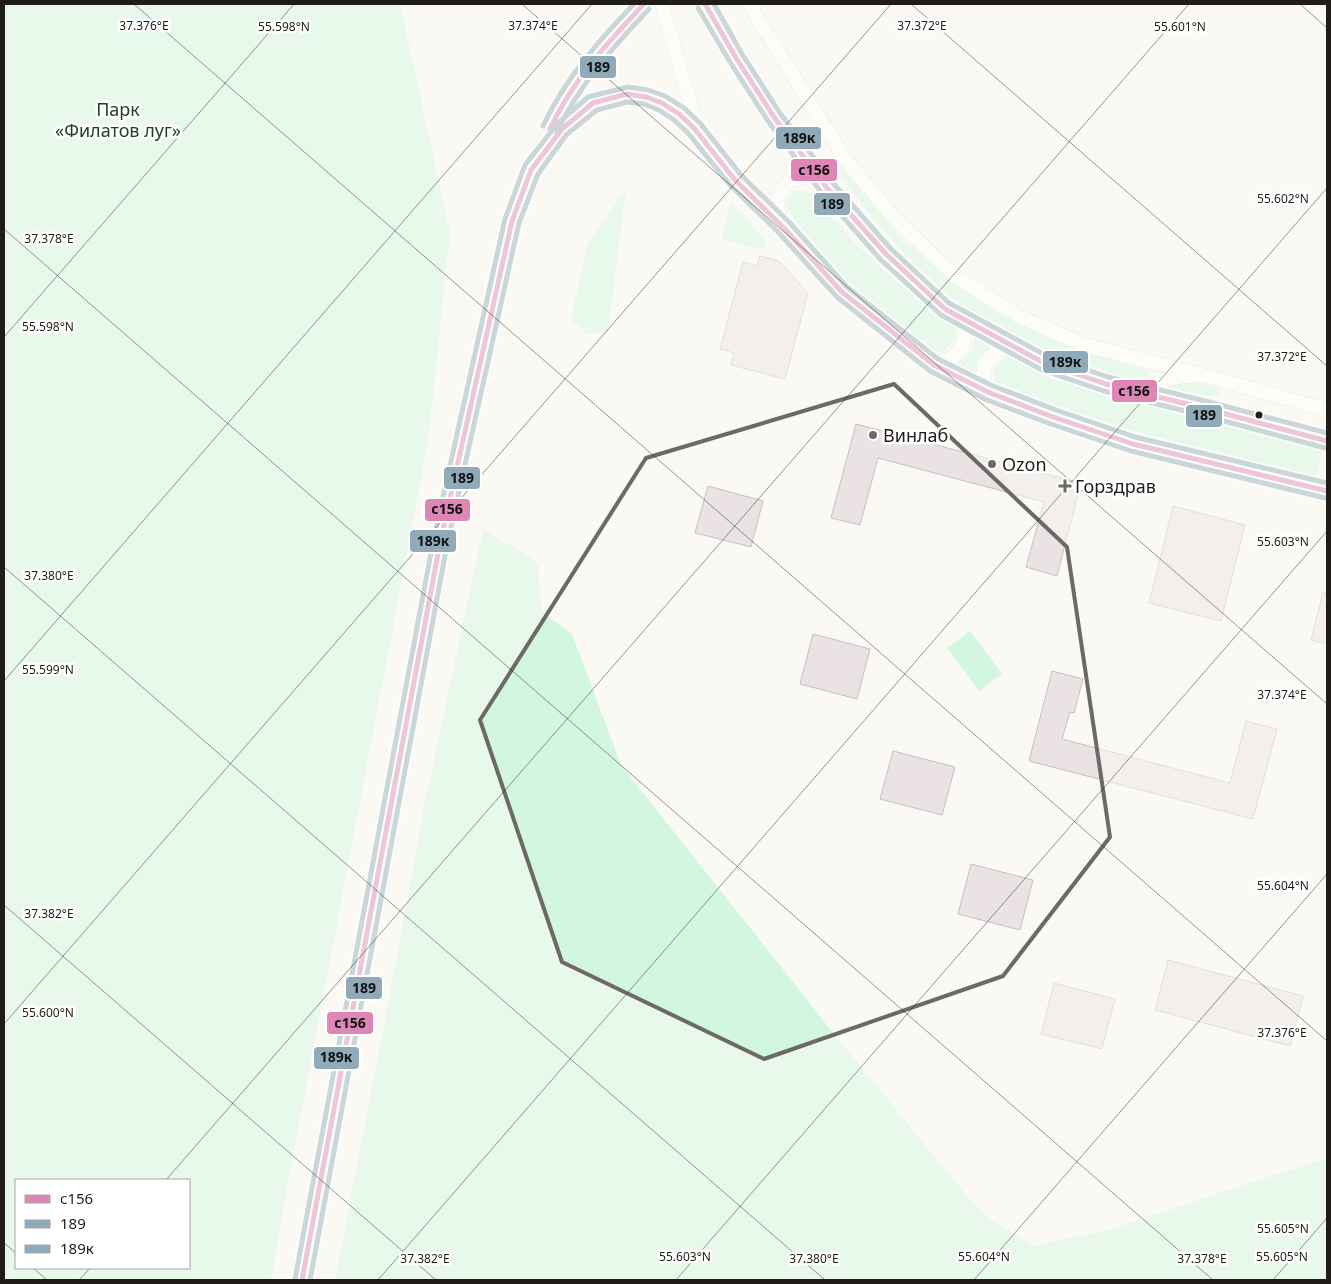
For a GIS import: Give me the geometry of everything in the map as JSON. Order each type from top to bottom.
[{"type":"street","points":[[302,1280],[440,543],[512,220],[531,170],[556,116],[588,66],[644,4]]},
{"type":"street","points":[[662,4],[701,137]]},
{"type":"street","points":[[705,4],[736,58],[774,117],[827,188],[886,254],[945,309],[1044,363],[1106,384],[1207,408],[1327,441]]},
{"type":"street","points":[[751,4],[755,14],[845,159],[897,221],[956,277],[1020,317],[1085,345],[1327,410]]},
{"type":"street","points":[[531,170],[562,129],[593,103],[627,94],[646,97],[662,103],[679,114],[694,128],[735,180],[783,227],[842,292],[934,365],[990,393],[1052,417],[1133,444],[1327,491]]},
{"type":"street","points":[[783,227],[777,204],[780,193],[789,181],[806,177],[827,188]]},
{"type":"street","points":[[934,365],[954,357],[963,345],[965,328],[960,317]]},
{"type":"street","points":[[990,393],[984,378],[985,363],[998,350],[1017,348]]},
{"type":"street","points":[[1142,392],[1161,381],[1183,376],[1206,376]]},
{"type":"highlighted area","points":[[894,384],[1067,547],[1110,837],[1003,976],[764,1059],[562,962],[480,720],[646,458]]},
{"type":"green space","name":"Парк «Филатов луг»","points":[[4,4],[400,4],[450,233],[428,442],[271,1280],[4,1280]]},
{"type":"green space","points":[[840,166],[901,238],[951,281],[1000,315],[1063,345],[1148,371],[1149,374],[1134,379],[1118,378],[1071,362],[1024,342],[993,326],[964,307],[926,275],[882,229],[835,168]]},
{"type":"green space","points":[[626,189],[608,332],[587,334],[571,319],[587,246]]},
{"type":"green space","points":[[794,190],[804,190],[814,195],[852,240],[884,271],[929,309],[952,325],[956,331],[955,339],[944,352],[936,353],[900,327],[834,268],[803,231],[786,205]]},
{"type":"green space","points":[[731,202],[766,242],[764,250],[722,239]]},
{"type":"green space","points":[[973,336],[992,347],[979,359],[974,376],[953,364],[969,354],[973,346]]},
{"type":"green space","points":[[1011,355],[1052,374],[1103,391],[1323,447],[1316,477],[1101,423],[1016,392],[999,385],[994,375],[995,368],[999,362]]},
{"type":"green space","points":[[1192,381],[1220,389],[1218,396],[1170,393],[1165,390],[1171,384]]},
{"type":"green space","points":[[483,530],[524,553],[538,565],[542,612],[572,634],[621,765],[838,1039],[970,1200],[990,1220],[1034,1246],[1116,1228],[1327,1158],[1327,1280],[335,1280],[425,802]]},
{"type":"green space","points":[[970,631],[1002,674],[979,691],[947,648]]},
{"type":"building","points":[[760,256],[779,261],[808,293],[785,379],[731,365],[734,353],[720,349],[743,262],[757,266]]},
{"type":"building","points":[[856,424],[1081,483],[1057,576],[1026,567],[1044,502],[878,458],[860,525],[831,518]]},
{"type":"building","points":[[708,486],[763,501],[751,547],[695,533]]},
{"type":"building","points":[[1173,506],[1245,525],[1221,621],[1149,603]]},
{"type":"building","points":[[1323,592],[1327,592],[1327,644],[1311,640]]},
{"type":"building","points":[[813,634],[870,649],[857,699],[800,684]]},
{"type":"building","points":[[1052,671],[1083,679],[1074,713],[1070,712],[1062,739],[1230,783],[1246,721],[1277,729],[1253,819],[1029,761]]},
{"type":"building","points":[[893,751],[955,767],[942,815],[880,799]]},
{"type":"building","points":[[971,864],[1033,880],[1020,930],[958,914]]},
{"type":"building","points":[[1168,960],[1303,996],[1290,1046],[1155,1010]]},
{"type":"building","points":[[1054,983],[1115,999],[1102,1049],[1041,1034]]},
{"type":"transit line","name":"189к","points":[[543,126],[572,76],[634,4]]},
{"type":"transit line","name":"с156","points":[[550,129],[580,78],[644,4]]},
{"type":"transit line","name":"с156","points":[[705,4],[736,58],[774,117],[827,188],[886,254],[945,309],[1044,363],[1106,384],[1327,441]]},
{"type":"transit line","name":"189к","points":[[714,4],[742,54],[780,113],[833,183],[891,249],[949,303],[1047,356],[1108,377],[1327,433]]},
{"type":"transit line","name":"189","points":[[698,8],[768,121],[821,192],[880,259],[941,315],[1042,370],[1104,391],[1325,448]]},
{"type":"transit line","name":"189","points":[[557,132],[576,98],[598,67],[649,9]]},
{"type":"transit line","name":"189к","points":[[295,1279],[433,542],[505,219],[525,165],[557,124],[588,97],[628,87],[648,90],[665,96],[684,108],[700,123],[741,175],[789,222],[847,287],[938,359],[993,386],[1135,437],[1327,483]]},
{"type":"transit line","name":"с156","points":[[302,1280],[440,543],[512,221],[531,170],[562,129],[593,103],[627,94],[646,97],[662,103],[679,114],[694,128],[735,180],[783,227],[842,292],[934,365],[990,393],[1133,444],[1327,491]]},
{"type":"transit line","name":"189","points":[[310,1280],[447,545],[519,223],[538,174],[567,134],[597,110],[627,102],[644,104],[659,110],[674,120],[688,133],[730,185],[778,232],[837,297],[930,371],[987,400],[1131,451],[1325,498]]},
{"type":"place","name":"Винлаб","points":[[873,435]]},
{"type":"place","name":"Ozon","points":[[992,464]]},
{"type":"place","name":"Горздрав","points":[[1065,486]]}]
